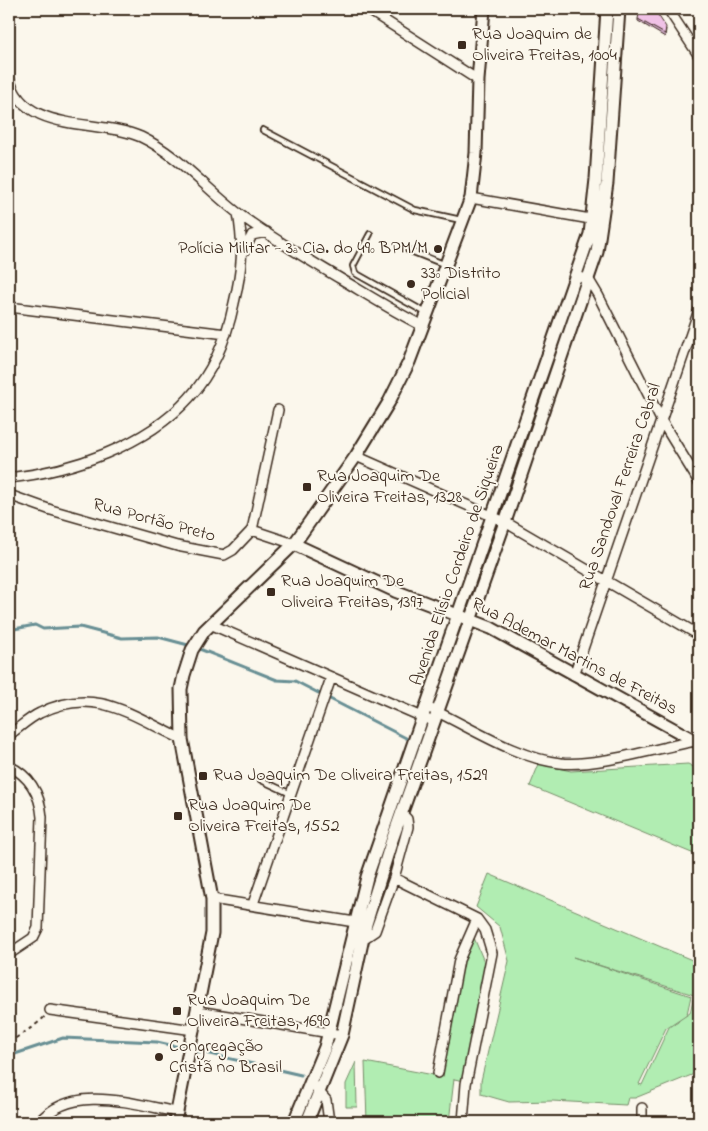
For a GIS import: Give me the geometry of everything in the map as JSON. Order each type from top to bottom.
[{"type":"main road","points":[[176,1117],[211,940],[212,899],[182,739],[181,689],[188,658],[207,627],[294,544],[356,456],[400,382],[428,314],[471,198],[476,153],[478,80],[484,9]]},
{"type":"main road","name":"Avenida Elísio Cordeiro de Siqueira","points":[[307,1122],[321,1092],[342,1035],[363,939],[361,923],[367,877],[598,220],[607,9]]},
{"type":"main road","name":"Avenida Elísio Cordeiro de Siqueira","points":[[294,1122],[312,1084],[330,1032],[361,923],[471,619],[589,280],[598,220],[620,9]]},
{"type":"main road","name":"Rua Ademar Martins de Freitas","points":[[294,544],[395,591],[471,619],[697,742]]},
{"type":"street","points":[[367,9],[478,80]]},
{"type":"street","points":[[668,9],[699,56]]},
{"type":"street","points":[[9,78],[11,87],[18,99],[31,112],[45,118],[122,130],[142,138],[186,168],[238,213],[266,232],[423,326]]},
{"type":"street","points":[[471,198],[598,220]]},
{"type":"street","points":[[11,496],[9,490],[10,478],[63,468],[126,443],[162,421],[190,398],[216,357],[226,334],[241,275],[243,253],[238,213]]},
{"type":"street","points":[[243,253],[252,235],[266,232]]},
{"type":"street","points":[[577,276],[589,280],[662,420],[699,482]]},
{"type":"street","points":[[9,307],[226,334]]},
{"type":"street","name":"Rua Sandoval Ferreira Cabral","points":[[574,675],[699,310]]},
{"type":"street","points":[[278,410],[252,530],[294,544]]},
{"type":"street","points":[[356,456],[505,522],[699,635]]},
{"type":"street","name":"Rua Portão Preto","points":[[11,496],[168,543],[220,556],[233,550],[252,530]]},
{"type":"street","points":[[207,627],[329,682],[425,712],[542,760],[559,763],[585,763],[697,742]]},
{"type":"street","points":[[253,904],[329,682]]},
{"type":"street","points":[[9,735],[39,713],[66,702],[83,700],[96,701],[113,707],[182,739]]},
{"type":"street","points":[[669,746],[678,732]]},
{"type":"street","points":[[9,766],[32,784],[41,804],[42,817],[38,928],[33,938],[9,954]]},
{"type":"street","points":[[363,939],[375,931],[394,878],[408,827],[407,819],[401,813]]},
{"type":"street","points":[[394,878],[477,919],[485,930],[492,953],[466,1084],[463,1122]]},
{"type":"street","points":[[212,899],[253,904],[361,923]]},
{"type":"street","points":[[438,1073],[459,960],[477,919]]},
{"type":"street","points":[[50,1010],[193,1035]]},
{"type":"street","points":[[198,1011],[342,1035]]},
{"type":"street","points":[[312,1084],[321,1092],[326,1100],[329,1122]]},
{"type":"street","points":[[39,1122],[48,1112],[62,1104],[76,1100],[113,1101],[176,1117]]},
{"type":"street","points":[[642,1108],[642,1122]]},
{"type":"lane","points":[[263,130],[415,210],[463,221]]},
{"type":"lane","points":[[370,234],[356,256],[353,266],[355,272],[428,314]]},
{"type":"lane","points":[[408,250],[446,266]]},
{"type":"lane","points":[[261,780],[291,794]]},
{"type":"path","points":[[9,1043],[25,1030],[40,1022],[50,1010]]},
{"type":"green space","points":[[539,764],[571,771],[688,764],[699,770],[699,856],[530,786]]},
{"type":"green space","points":[[489,874],[699,963],[699,1072],[635,1098],[628,1098],[626,1105],[552,1101],[509,1102],[481,1094],[481,1081],[509,961],[500,927],[476,907]],"holes":[[[573,957],[694,995],[690,1013],[669,1027],[642,1085],[639,1084],[666,1028],[687,1014],[691,996]]]},
{"type":"green space","points":[[472,933],[485,964],[465,1081],[454,1079],[449,1122],[367,1122],[365,1062],[444,1077],[442,1075],[462,960]]},
{"type":"green space","points":[[356,1062],[357,1107],[346,1107],[346,1084]]},
{"type":"building","points":[[640,9],[654,9],[666,27],[665,34],[638,19]]},
{"type":"waterway","points":[[9,630],[35,625],[43,629],[80,627],[122,638],[158,637],[192,646]]},
{"type":"waterway","points":[[197,648],[277,680],[295,681],[406,738]]},
{"type":"waterway","points":[[9,1056],[63,1038],[157,1042],[301,1075]]},
{"type":"place","name":"Rua Joaquim de Oliveira Freitas, 1004","points":[[462,45]]},
{"type":"place","name":"Polícia Militar - 3ª Cia. do 49º BPM/M","points":[[438,249]]},
{"type":"place","name":"33º Distrito Policial","points":[[411,284]]},
{"type":"place","name":"Rua Joaquim De Oliveira Freitas, 1328","points":[[307,487]]},
{"type":"place","name":"Rua Joaquim De Oliveira Freitas, 1397","points":[[271,592]]},
{"type":"place","name":"Rua Joaquim De Oliveira Freitas, 1529","points":[[203,776]]},
{"type":"place","name":"Rua Joaquim De Oliveira Freitas, 1552","points":[[178,816]]},
{"type":"place","name":"Rua Joaquim De Oliveira Freitas, 1690","points":[[177,1011]]},
{"type":"place","name":"Congregação Cristã no Brasil","points":[[159,1057]]}]
